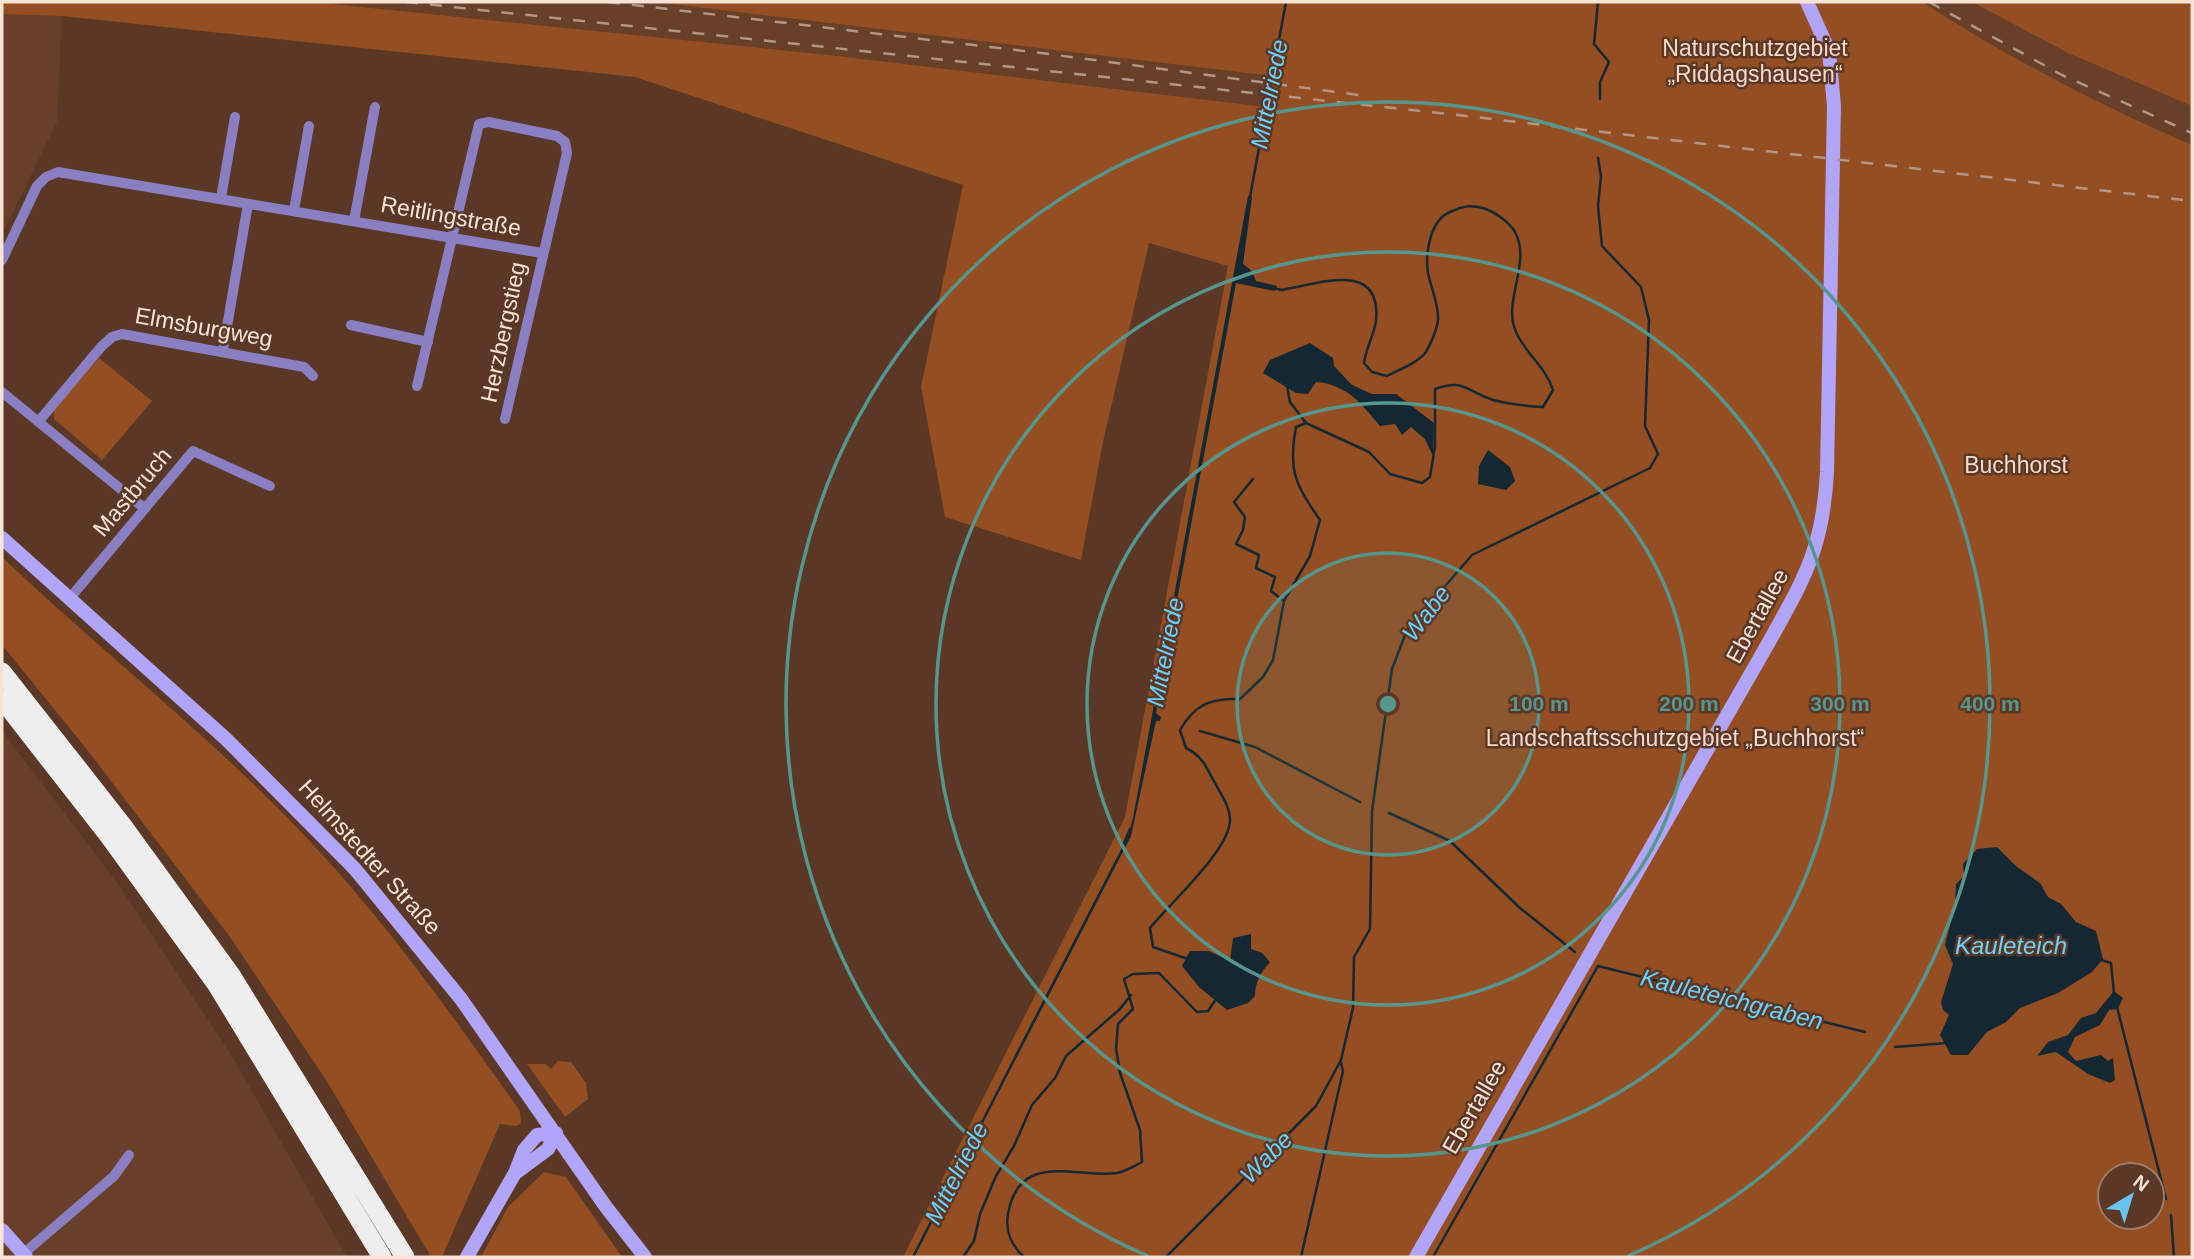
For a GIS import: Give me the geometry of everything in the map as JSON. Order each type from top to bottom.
[{"type":"highway","points":[[2,672],[122,825],[231,975],[396,1255]]},
{"type":"highway","points":[[2,699],[109,836],[217,985],[396,1255]]},
{"type":"main road","name":"Ebertallee","points":[[1416,1257],[1769,642],[1810,566],[1818,543],[1824,518],[1827,472],[1834,89],[1829,51],[1807,2]]},
{"type":"main road","name":"Helmstedter Straße","points":[[2,538],[226,739],[320,831],[424,950],[645,1257]]},
{"type":"main road","points":[[467,1257],[515,1173],[548,1149],[556,1133]]},
{"type":"main road","points":[[2,1230],[25,1256]]},
{"type":"street","name":"Reitlingstraße","points":[[354,221],[375,107]]},
{"type":"street","points":[[220,198],[235,117]]},
{"type":"street","name":"Herzbergstieg","points":[[450,237],[474,135],[479,124],[489,122],[557,136],[565,142],[567,153],[505,419]]},
{"type":"street","points":[[294,210],[309,126]]},
{"type":"street","name":"Reitlingstraße","points":[[2,260],[32,195],[52,174],[67,172],[542,253]]},
{"type":"street","points":[[223,350],[248,204]]},
{"type":"street","points":[[417,386],[450,237]]},
{"type":"street","points":[[351,325],[428,342]]},
{"type":"street","name":"Elmsburgweg","points":[[39,422],[112,337],[122,334],[223,350],[304,367],[313,376]]},
{"type":"street","points":[[2,393],[144,508]]},
{"type":"street","name":"Mastbruch","points":[[75,592],[193,451],[270,486]]},
{"type":"street","points":[[25,1256],[114,1176],[129,1155]]},
{"type":"shaded area","points":[[314,2],[654,2],[1814,140],[1496,134],[829,55]]},
{"type":"shaded area","points":[[1922,2],[1972,2],[2068,53],[2192,106],[2192,145],[2056,89]]},
{"type":"shaded area","points":[[2,14],[62,16],[57,122],[2,235]]},
{"type":"shaded area","points":[[2,731],[116,881],[232,1056],[347,1257],[2,1257]]},
{"type":"green space","name":"Landschaftsschutzgebiet „Buchhorst“","points":[[2,2],[314,2],[829,55],[1267,107],[1273,76],[654,2],[1922,2],[2054,79],[2192,145],[2192,1257],[903,1257],[1125,817],[1228,266],[1149,243],[1103,442],[1081,560],[945,517],[921,387],[963,185],[635,77],[62,16],[2,14]]},
{"type":"green space","points":[[1972,2],[2192,2],[2192,106],[2068,53]]},
{"type":"green space","points":[[99,358],[152,401],[102,460],[54,419],[54,410],[59,403]]},
{"type":"green space","points":[[2,557],[242,773],[318,850],[398,944],[520,1111],[521,1123],[517,1126],[500,1124],[442,1257],[431,1257],[326,1080],[230,937],[85,747],[2,645]]},
{"type":"green space","points":[[558,1061],[571,1062],[586,1083],[588,1099],[565,1117],[527,1064],[546,1064],[551,1069]]},
{"type":"green space","points":[[544,1172],[566,1177],[622,1257],[481,1257],[508,1207]]},
{"type":"water","points":[[1248,196],[1252,197],[1243,264],[1252,271],[1256,281],[1277,286],[1275,291],[1236,283],[1156,713],[1161,717],[1160,721],[1156,721],[1131,836],[1017,1057],[1015,1055],[1128,836],[1133,818]]},
{"type":"water","points":[[1310,343],[1333,358],[1334,366],[1352,385],[1372,394],[1396,394],[1434,423],[1433,456],[1425,439],[1411,427],[1402,435],[1395,424],[1380,426],[1360,403],[1345,391],[1316,382],[1308,394],[1296,393],[1263,373],[1270,360]]},
{"type":"water","points":[[1488,450],[1510,467],[1515,481],[1506,490],[1478,484],[1479,466]]},
{"type":"water","name":"Kauleteich","points":[[1997,847],[2017,867],[2040,883],[2048,897],[2061,904],[2076,922],[2096,931],[2103,959],[2092,972],[2058,993],[2020,1008],[2006,1022],[1987,1032],[1968,1055],[1951,1055],[1940,1035],[1949,1015],[1943,1010],[1941,1002],[1953,964],[1945,945],[1955,905],[1956,884],[1964,876],[1963,864],[1977,849]]},
{"type":"water","points":[[1251,934],[1251,949],[1262,953],[1270,962],[1259,978],[1255,996],[1248,1003],[1227,1010],[1199,987],[1182,966],[1190,951],[1209,951],[1230,961],[1233,938]]},
{"type":"water","points":[[2114,991],[2123,998],[2118,1009],[2109,1010],[2100,1025],[2075,1037],[2068,1052],[2076,1061],[2101,1055],[2108,1061],[2113,1058],[2115,1080],[2110,1083],[2088,1074],[2056,1052],[2037,1056],[2048,1042],[2068,1035],[2081,1018],[2096,1013]]},
{"type":"waterway","name":"Mittelriede","points":[[1250,197],[1286,2]]},
{"type":"waterway","name":"Wabe","points":[[1598,2],[1594,44],[1609,62],[1600,82],[1600,99]]},
{"type":"waterway","name":"Wabe","points":[[1166,1257],[1316,1106],[1341,1060],[1353,1008],[1354,957],[1370,929],[1372,811],[1392,669],[1407,630],[1472,555],[1650,468],[1658,454],[1645,426],[1649,320],[1641,287],[1602,246],[1598,206],[1601,176],[1598,158]]},
{"type":"waterway","points":[[1273,288],[1282,290],[1345,280],[1358,282],[1369,289],[1375,302],[1376,321],[1364,363],[1372,372],[1387,376],[1420,358],[1435,332],[1438,314],[1427,257],[1433,230],[1443,216],[1450,212],[1472,206],[1486,209],[1502,218],[1515,232],[1520,256],[1512,308],[1513,320],[1520,340],[1546,374],[1553,390],[1543,407],[1493,400],[1466,387],[1453,385],[1435,389],[1435,446],[1430,477],[1422,483],[1390,474],[1369,452],[1306,423],[1290,402],[1287,386]]},
{"type":"waterway","points":[[1188,959],[1153,947],[1150,928],[1210,861],[1227,832],[1230,820],[1229,811],[1207,768],[1197,755],[1186,748],[1180,730],[1192,714],[1205,704],[1240,699],[1263,677],[1273,660],[1284,601],[1310,556],[1320,520],[1299,487],[1293,466],[1296,427],[1306,423]]},
{"type":"waterway","points":[[1253,479],[1234,502],[1245,517],[1243,530],[1236,544],[1259,555],[1256,568],[1275,577],[1271,591],[1284,601]]},
{"type":"waterway","name":"Kauleteichgraben","points":[[1200,731],[1255,747],[1360,802]]},
{"type":"waterway","name":"Kauleteichgraben","points":[[1389,813],[1450,841],[1520,908],[1575,952]]},
{"type":"waterway","name":"Mittelriede","points":[[1123,846],[1130,829]]},
{"type":"waterway","name":"Kauleteichgraben","points":[[2101,960],[2111,963],[2114,994]]},
{"type":"waterway","points":[[1433,1257],[1598,966],[1865,1032]]},
{"type":"waterway","points":[[1024,1257],[1010,1238],[1007,1227],[1014,1194],[1024,1181],[1037,1174],[1052,1171],[1117,1173],[1142,1162],[1140,1130],[1120,1073],[1116,1048],[1118,1024],[1133,1009],[1124,979],[1133,974],[1159,973],[1197,1012],[1208,1011],[1216,999]]},
{"type":"waterway","points":[[963,1257],[974,1241],[980,1214],[996,1176],[1014,1146],[1032,1105],[1055,1078],[1066,1056],[1120,1009],[1131,995]]},
{"type":"waterway","name":"Kauleteichgraben","points":[[2117,1007],[2156,1161]]},
{"type":"waterway","name":"Kauleteichgraben","points":[[1895,1047],[1947,1043]]},
{"type":"waterway","name":"Mittelriede","points":[[913,1257],[1017,1054]]},
{"type":"waterway","points":[[1301,1257],[1343,1071],[1341,1063]]},
{"type":"waterway","name":"Kauleteichgraben","points":[[2171,1215],[2174,1257]]},
{"type":"railway","points":[[406,2],[1449,114],[2192,201]]},
{"type":"railway","points":[[608,2],[1041,53],[1359,95]]},
{"type":"railway","points":[[1929,2],[2062,75],[2192,133]]},
{"type":"park label","name":"Naturschutzgebiet „Riddagshausen“","points":[[1755,61]]},
{"type":"park label","name":"Buchhorst","points":[[2016,465]]}]
